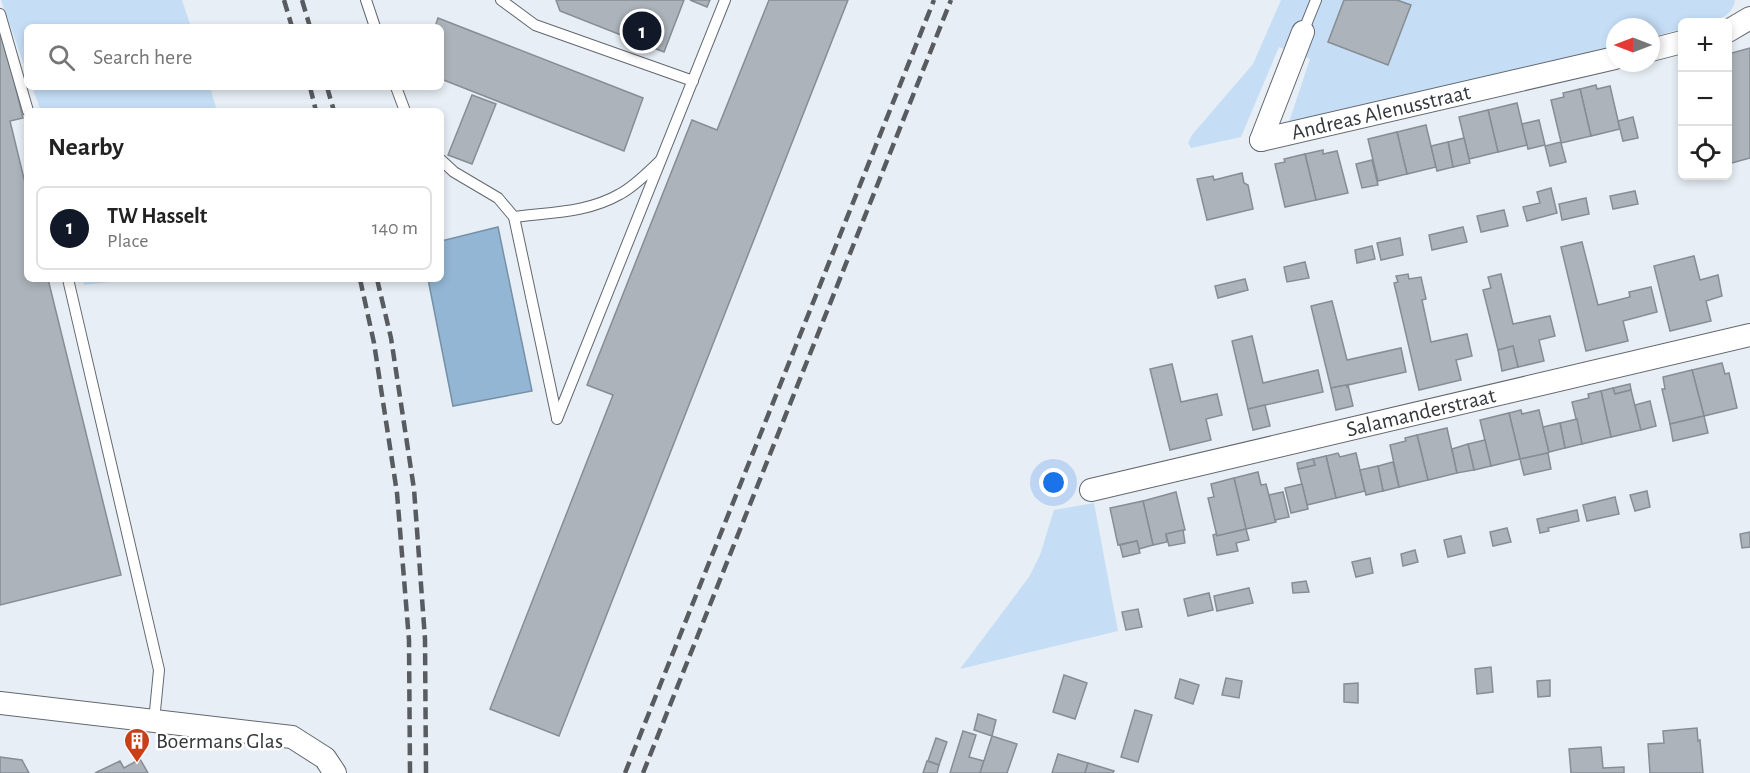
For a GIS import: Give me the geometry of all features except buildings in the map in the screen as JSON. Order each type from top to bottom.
[{"type":"street","points":[[1732,29],[1750,18]]},
{"type":"street","name":"Andreas Alenusstraat","points":[[1303,32],[1261,140],[1606,60]]},
{"type":"street","points":[[1660,48],[1678,43]]},
{"type":"street","name":"Salamanderstraat","points":[[1091,490],[1750,335]]},
{"type":"street","points":[[0,703],[292,736],[325,758],[335,773]]},
{"type":"lane","points":[[366,0],[374,24]]},
{"type":"lane","points":[[501,0],[535,26],[693,81]]},
{"type":"lane","points":[[444,163],[454,172],[498,198],[514,217],[557,419],[725,0]]},
{"type":"lane","points":[[1303,32],[1316,0]]},
{"type":"lane","points":[[0,14],[27,108]]},
{"type":"lane","points":[[397,90],[404,108]]},
{"type":"lane","points":[[514,217],[567,212],[596,206],[622,193],[661,160]]},
{"type":"lane","points":[[69,282],[159,670],[154,721]]},
{"type":"shaded area","points":[[1,0],[182,0],[190,24],[24,24],[24,65]]},
{"type":"shaded area","points":[[1281,0],[1735,0],[1733,8],[1722,18],[1678,18],[1678,30],[1660,35],[1660,18],[1606,18],[1606,48],[1288,125],[1310,59],[1279,47],[1241,137],[1191,148],[1188,143],[1192,135],[1253,64]]},
{"type":"shaded area","points":[[33,90],[211,90],[216,108],[40,108]]},
{"type":"shaded area","points":[[498,227],[532,391],[453,406],[429,282],[444,282],[444,240]]},
{"type":"shaded area","points":[[84,282],[110,282],[84,285]]},
{"type":"shaded area","points":[[1094,503],[1118,631],[960,669],[1029,577],[1040,555],[1054,510]]},
{"type":"railway","points":[[284,0],[291,24]]},
{"type":"railway","points":[[302,0],[309,24]]},
{"type":"railway","points":[[625,773],[934,0]]},
{"type":"railway","points":[[643,773],[951,0]]},
{"type":"railway","points":[[311,90],[315,108]]},
{"type":"railway","points":[[328,90],[333,108]]},
{"type":"railway","points":[[361,282],[374,343],[397,493],[409,640],[410,773]]},
{"type":"railway","points":[[378,282],[391,338],[414,489],[425,639],[426,773]]},
{"type":"place","name":"TW Hasselt","points":[[642,31]]},
{"type":"place","name":"Boermans Glas","points":[[137,764]]}]
